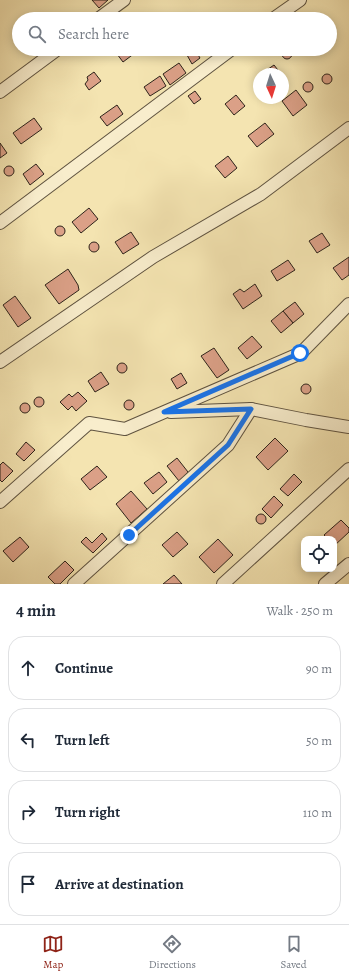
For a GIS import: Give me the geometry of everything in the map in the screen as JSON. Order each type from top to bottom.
[{"type":"street","points":[[108,12],[124,0]]},
{"type":"street","points":[[283,12],[300,0]]},
{"type":"street","points":[[0,92],[49,56]]},
{"type":"street","points":[[0,223],[223,56]]},
{"type":"street","points":[[0,362],[153,257],[261,194],[349,128]]},
{"type":"street","points":[[0,502],[90,423],[125,429],[300,353],[349,304]]},
{"type":"street","points":[[164,412],[251,409],[349,427]]},
{"type":"street","points":[[74,584],[228,445],[251,409]]},
{"type":"street","points":[[222,584],[349,469]]},
{"type":"street","points":[[325,584],[349,564]]},
{"type":"building","points":[[92,0],[108,0],[99,8]]},
{"type":"building","points":[[118,56],[131,56],[123,62]]},
{"type":"building","points":[[188,56],[199,56],[200,58],[192,64]]},
{"type":"building","points":[[282,56],[292,56],[289,59],[283,58]]},
{"type":"building","points":[[179,63],[186,73],[170,85],[163,74]]},
{"type":"building","points":[[94,72],[101,81],[89,90],[85,84],[88,80],[87,77]]},
{"type":"building","points":[[325,74],[329,74],[331,75],[331,83],[325,84],[322,81],[322,77]]},
{"type":"building","points":[[160,76],[166,86],[150,96],[144,87]]},
{"type":"building","points":[[306,82],[310,82],[312,83],[312,91],[306,92],[303,89],[303,85]]},
{"type":"building","points":[[296,90],[307,105],[293,116],[284,104],[289,104],[289,96]]},
{"type":"building","points":[[195,91],[201,99],[194,104],[188,96]]},
{"type":"building","points":[[236,95],[245,106],[234,115],[225,104]]},
{"type":"building","points":[[117,105],[123,114],[107,126],[100,117]]},
{"type":"building","points":[[34,118],[42,129],[21,144],[13,133]]},
{"type":"building","points":[[265,123],[274,134],[257,147],[248,136]]},
{"type":"building","points":[[0,143],[7,153],[0,158]]},
{"type":"building","points":[[228,156],[237,168],[225,178],[215,166]]},
{"type":"building","points":[[36,164],[44,174],[30,185],[23,174]]},
{"type":"building","points":[[7,166],[11,166],[13,167],[13,175],[7,176],[4,173],[4,169]]},
{"type":"building","points":[[89,208],[98,219],[81,233],[72,222]]},
{"type":"building","points":[[58,226],[62,226],[64,227],[64,235],[58,236],[55,233],[55,229]]},
{"type":"building","points":[[131,232],[139,244],[123,254],[115,242]]},
{"type":"building","points":[[322,233],[330,245],[317,253],[309,241]]},
{"type":"building","points":[[92,242],[96,242],[98,243],[98,251],[92,252],[89,249],[89,245]]},
{"type":"building","points":[[349,257],[349,275],[342,280],[333,268]]},
{"type":"building","points":[[288,260],[295,270],[277,281],[271,271]]},
{"type":"building","points":[[68,269],[78,285],[79,290],[59,304],[45,285]]},
{"type":"building","points":[[255,284],[262,296],[243,309],[233,294],[240,289],[244,292]]},
{"type":"building","points":[[15,296],[31,318],[18,327],[3,305]]},
{"type":"building","points":[[295,302],[304,314],[293,323],[283,311]]},
{"type":"building","points":[[283,311],[293,323],[281,333],[271,321]]},
{"type":"building","points":[[252,336],[262,347],[247,359],[238,348]]},
{"type":"building","points":[[214,348],[229,370],[217,378],[201,356]]},
{"type":"building","points":[[120,363],[124,363],[126,364],[126,372],[120,373],[117,370],[117,366]]},
{"type":"building","points":[[101,372],[109,384],[95,392],[88,381]]},
{"type":"building","points":[[181,373],[187,383],[177,389],[171,379]]},
{"type":"building","points":[[304,384],[308,384],[310,385],[310,393],[304,394],[301,391],[301,387]]},
{"type":"building","points":[[78,392],[87,401],[76,411],[72,406],[68,410],[60,402],[69,394],[72,397]]},
{"type":"building","points":[[37,397],[41,397],[43,398],[43,406],[37,407],[34,404],[34,400]]},
{"type":"building","points":[[127,400],[131,400],[133,401],[133,409],[127,410],[124,407],[124,403]]},
{"type":"building","points":[[23,403],[27,403],[29,404],[29,412],[23,413],[20,410],[20,406]]},
{"type":"building","points":[[275,438],[288,451],[268,470],[256,457]]},
{"type":"building","points":[[26,442],[35,450],[24,461],[16,454]]},
{"type":"building","points":[[177,458],[188,472],[179,481],[167,466]]},
{"type":"building","points":[[3,462],[13,471],[2,482],[0,480],[0,465]]},
{"type":"building","points":[[97,466],[107,477],[90,490],[81,479]]},
{"type":"building","points":[[159,472],[167,482],[153,494],[144,483]]},
{"type":"building","points":[[294,474],[302,482],[288,496],[280,489]]},
{"type":"building","points":[[131,491],[147,509],[131,523],[116,504]]},
{"type":"building","points":[[274,496],[283,505],[271,518],[262,509]]},
{"type":"building","points":[[259,514],[263,514],[265,515],[265,523],[259,524],[256,521],[256,517]]},
{"type":"building","points":[[341,520],[349,528],[349,532],[337,543],[337,536],[324,535]]},
{"type":"building","points":[[177,532],[188,544],[173,557],[162,545]]},
{"type":"building","points":[[102,533],[107,539],[93,553],[81,542],[86,537],[92,543]]},
{"type":"building","points":[[20,537],[29,547],[13,562],[3,551]]},
{"type":"building","points":[[218,539],[233,555],[214,573],[199,557]]},
{"type":"building","points":[[65,561],[74,570],[60,584],[55,584],[48,577]]},
{"type":"building","points":[[174,575],[182,584],[163,584]]},
{"type":"route","points":[[129,535],[228,445],[251,409],[164,412],[300,353]]}]
